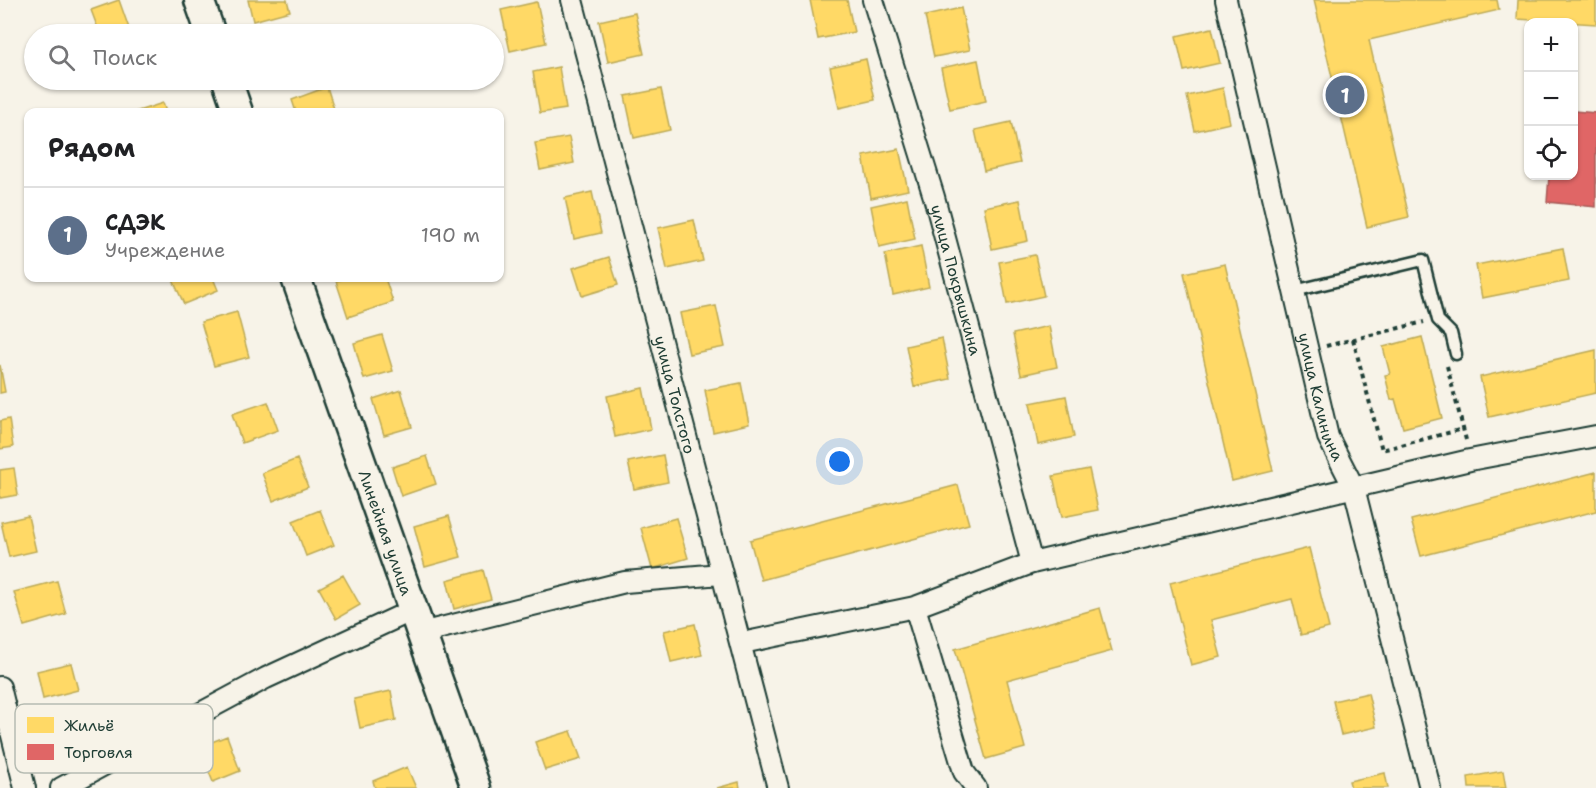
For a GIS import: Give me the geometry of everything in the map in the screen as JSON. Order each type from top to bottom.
[{"type":"street","points":[[199,0],[207,24]]},
{"type":"street","name":"улица Толстого","points":[[572,0],[721,574],[742,643],[778,788]]},
{"type":"street","name":"улица Покрышкина","points":[[873,0],[934,197],[1032,563]]},
{"type":"street","name":"улица Калинина","points":[[1226,0],[1328,436],[1354,488],[1430,788]]},
{"type":"street","points":[[230,90],[237,108]]},
{"type":"street","name":"Линейная улица","points":[[297,282],[476,788]]},
{"type":"street","points":[[742,643],[915,607],[1032,563],[1470,460],[1596,436]]},
{"type":"street","points":[[213,706],[266,678],[417,622],[625,582],[721,574]]},
{"type":"street","points":[[915,607],[964,772],[976,788]]},
{"type":"street","points":[[0,687],[15,748]]},
{"type":"street","points":[[21,773],[25,788]]},
{"type":"street","points":[[61,788],[89,773]]},
{"type":"lane","points":[[1294,291],[1423,260],[1438,320],[1451,333],[1450,355]]},
{"type":"path","points":[[1308,350],[1424,321],[1430,327]]},
{"type":"path","points":[[1353,339],[1382,450],[1463,429]]},
{"type":"path","points":[[1450,355],[1470,460]]},
{"type":"building: Жильё","points":[[119,0],[127,24],[96,24],[91,10]]},
{"type":"building: Жильё","points":[[248,0],[287,0],[290,11],[253,21]]},
{"type":"building: Жильё","points":[[810,0],[847,0],[854,32],[818,39]]},
{"type":"building: Жильё","points":[[1314,0],[1497,0],[1499,10],[1369,40],[1409,217],[1367,227]]},
{"type":"building: Жильё","points":[[1518,0],[1596,0],[1596,24],[1578,23],[1578,18],[1517,19]]},
{"type":"building: Жильё","points":[[537,2],[546,43],[510,51],[501,10]]},
{"type":"building: Жильё","points":[[961,8],[970,50],[934,57],[925,16]]},
{"type":"building: Жильё","points":[[635,13],[644,54],[608,62],[599,21]]},
{"type":"building: Жильё","points":[[1212,28],[1220,63],[1184,71],[1176,36]]},
{"type":"building: Жильё","points":[[866,59],[875,100],[839,108],[830,67]]},
{"type":"building: Жильё","points":[[978,60],[986,101],[950,109],[941,68]]},
{"type":"building: Жильё","points":[[559,67],[566,109],[540,113],[533,72]]},
{"type":"building: Жильё","points":[[1223,88],[1230,123],[1195,131],[1187,96]]},
{"type":"building: Жильё","points":[[661,89],[670,130],[634,138],[625,96]]},
{"type":"building: Жильё","points":[[319,90],[328,90],[334,108],[295,108],[292,100]]},
{"type":"building: Жильё","points":[[163,103],[165,108],[147,108]]},
{"type":"building: Жильё","points":[[1011,122],[1020,163],[984,171],[975,130]]},
{"type":"building: Жильё","points":[[569,137],[574,163],[540,170],[535,143]]},
{"type":"building: Жильё","points":[[899,149],[908,190],[871,198],[863,156]]},
{"type":"building: Жильё","points":[[592,192],[601,233],[574,239],[565,198]]},
{"type":"building: Жильё","points":[[907,198],[915,239],[879,247],[871,206]]},
{"type":"building: Жильё","points":[[1020,200],[1028,241],[992,249],[984,207]]},
{"type":"building: Жильё","points":[[694,220],[703,261],[667,269],[658,228]]},
{"type":"building: Жильё","points":[[921,246],[929,287],[893,295],[885,254]]},
{"type":"building: Жильё","points":[[1563,248],[1569,281],[1482,298],[1476,265]]},
{"type":"building: Жильё","points":[[1035,255],[1044,296],[1007,304],[999,262]]},
{"type":"building: Жильё","points":[[609,257],[618,285],[582,296],[573,268]]},
{"type":"building: Жильё","points":[[1225,264],[1273,471],[1232,481],[1184,273]]},
{"type":"building: Жильё","points":[[174,282],[215,282],[218,290],[184,304]]},
{"type":"building: Жильё","points":[[336,282],[386,282],[393,302],[348,317]]},
{"type":"building: Жильё","points":[[716,306],[725,347],[689,354],[680,313]]},
{"type":"building: Жильё","points":[[237,312],[249,357],[214,366],[201,322]]},
{"type":"building: Жильё","points":[[1049,326],[1057,367],[1021,375],[1013,334]]},
{"type":"building: Жильё","points":[[382,335],[393,371],[364,379],[354,343]]},
{"type":"building: Жильё","points":[[1422,337],[1442,418],[1403,428],[1395,399],[1391,400],[1385,375],[1390,374],[1383,347]]},
{"type":"building: Жильё","points":[[942,338],[950,379],[914,387],[906,346]]},
{"type":"building: Жильё","points":[[1596,350],[1596,393],[1489,417],[1480,377]]},
{"type":"building: Жильё","points":[[0,365],[5,392],[0,393]]},
{"type":"building: Жильё","points":[[741,383],[749,424],[713,432],[705,390]]},
{"type":"building: Жильё","points":[[643,388],[651,429],[615,437],[607,396]]},
{"type":"building: Жильё","points":[[401,390],[412,427],[384,435],[373,399]]},
{"type":"building: Жильё","points":[[1066,396],[1074,437],[1038,445],[1030,403]]},
{"type":"building: Жильё","points":[[268,402],[278,430],[242,443],[232,414]]},
{"type":"building: Жильё","points":[[9,419],[13,447],[0,449],[0,421]]},
{"type":"building: Жильё","points":[[663,455],[668,482],[634,489],[628,462]]},
{"type":"building: Жильё","points":[[427,456],[436,484],[401,496],[392,467]]},
{"type":"building: Жильё","points":[[297,459],[308,487],[273,501],[262,473]]},
{"type":"building: Жильё","points":[[14,468],[18,495],[0,498],[0,470]]},
{"type":"building: Жильё","points":[[1089,469],[1098,510],[1062,517],[1053,476]]},
{"type":"building: Жильё","points":[[1596,472],[1596,511],[1421,556],[1411,520]]},
{"type":"building: Жильё","points":[[958,485],[969,524],[761,580],[750,540]]},
{"type":"building: Жильё","points":[[320,510],[334,545],[306,556],[293,521]]},
{"type":"building: Жильё","points":[[28,516],[36,551],[9,557],[1,522]]},
{"type":"building: Жильё","points":[[449,516],[461,557],[425,567],[414,526]]},
{"type":"building: Жильё","points":[[676,518],[688,558],[652,569],[641,528]]},
{"type":"building: Жильё","points":[[1309,548],[1329,628],[1301,635],[1292,599],[1211,620],[1221,657],[1191,665],[1170,583]]},
{"type":"building: Жильё","points":[[483,570],[491,599],[454,609],[447,580]]},
{"type":"building: Жильё","points":[[343,575],[360,605],[336,619],[319,588]]},
{"type":"building: Жильё","points":[[57,581],[66,614],[24,626],[14,592]]},
{"type":"building: Жильё","points":[[1100,608],[1112,651],[1007,680],[1025,748],[986,759],[955,649]]},
{"type":"building: Жильё","points":[[695,624],[702,655],[671,662],[664,631]]},
{"type":"building: Жильё","points":[[71,663],[78,690],[43,699],[37,671]]},
{"type":"building: Жильё","points":[[391,691],[396,720],[360,728],[354,699]]},
{"type":"building: Жильё","points":[[1368,693],[1376,727],[1341,735],[1333,701]]},
{"type":"building: Жильё","points":[[571,731],[581,759],[545,770],[535,742]]},
{"type":"building: Жильё","points":[[227,736],[240,771],[213,782],[209,773],[213,773],[213,742]]},
{"type":"building: Жильё","points":[[407,767],[416,788],[375,788],[373,781]]},
{"type":"building: Жильё","points":[[1503,771],[1506,788],[1469,788],[1468,777]]},
{"type":"building: Жильё","points":[[1385,773],[1388,788],[1351,788],[1349,781]]},
{"type":"building: Жильё","points":[[739,782],[740,788],[717,788]]},
{"type":"building: Торговля","points":[[1578,111],[1596,113],[1596,207],[1547,202],[1549,180],[1578,180]]},
{"type":"place","name":"СДЭК","points":[[1345,95]]}]
